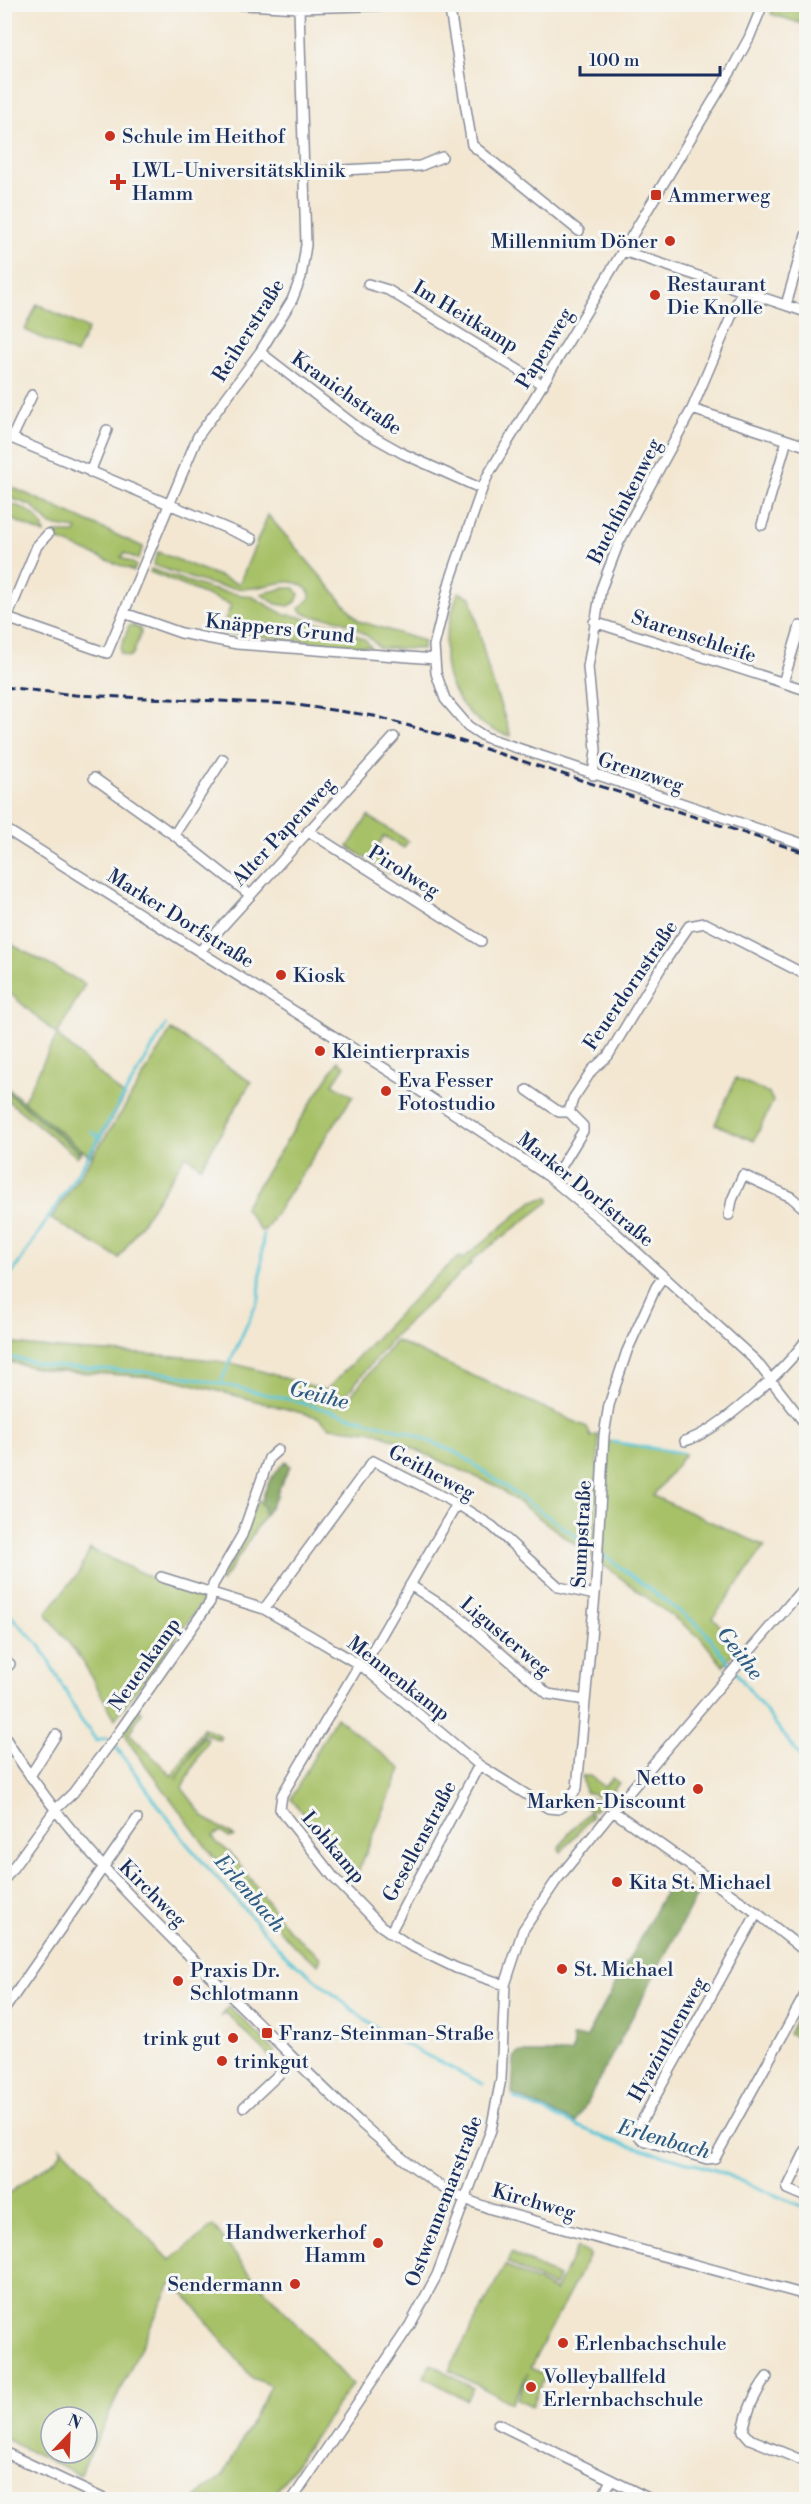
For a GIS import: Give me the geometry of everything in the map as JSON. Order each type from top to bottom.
[{"type":"street","points":[[227,4],[299,8],[426,4]]},
{"type":"street","points":[[449,4],[472,145],[579,231]]},
{"type":"street","name":"Papenweg","points":[[468,726],[445,699],[434,646],[439,619],[482,489],[488,475],[741,54],[763,4]]},
{"type":"street","name":"Reiherstraße","points":[[6,617],[107,653],[198,436],[260,352],[292,300],[301,277],[306,245],[299,8]]},
{"type":"street","points":[[304,172],[420,166],[442,157]]},
{"type":"street","points":[[786,305],[807,235]]},
{"type":"street","points":[[623,251],[807,312]]},
{"type":"street","name":"Im Heitkamp","points":[[368,284],[388,290],[543,384]]},
{"type":"street","name":"Buchfinkenweg","points":[[593,775],[596,750],[588,667],[599,595],[612,558],[692,409],[741,291]]},
{"type":"street","name":"Kranichstraße","points":[[260,352],[361,430],[404,454],[482,489]]},
{"type":"street","points":[[32,395],[8,436],[252,539]]},
{"type":"street","points":[[692,409],[807,446]]},
{"type":"street","points":[[90,472],[107,430]]},
{"type":"street","points":[[762,525],[787,440]]},
{"type":"street","points":[[6,617],[37,546],[48,534]]},
{"type":"street","name":"Knäppers Grund","points":[[124,613],[181,633],[237,644],[435,659]]},
{"type":"street","name":"Starenschleife","points":[[594,622],[807,690]]},
{"type":"street","points":[[783,683],[800,627]]},
{"type":"street","name":"Grenzweg","points":[[468,726],[501,745],[807,845]]},
{"type":"street","name":"Alter Papenweg","points":[[200,951],[249,894],[394,737]]},
{"type":"street","points":[[174,835],[213,778],[223,759]]},
{"type":"street","points":[[94,778],[174,835],[249,894]]},
{"type":"street","name":"Marker Dorfstraße","points":[[4,828],[511,1149],[553,1180],[663,1277],[772,1378],[807,1425]]},
{"type":"street","name":"Pirolweg","points":[[308,831],[481,941]]},
{"type":"street","name":"Feuerdornstraße","points":[[568,1112],[592,1070],[608,1056],[664,961],[689,926],[705,923],[807,975]]},
{"type":"street","points":[[527,1090],[559,1112],[568,1112],[583,1126],[584,1131],[553,1180]]},
{"type":"street","points":[[729,1215],[732,1200],[743,1175],[791,1197],[807,1210]]},
{"type":"street","name":"Sumpstraße","points":[[569,1802],[577,1788],[595,1595],[603,1440],[609,1405],[642,1315],[663,1277]]},
{"type":"street","points":[[685,1442],[699,1437],[729,1416],[772,1378],[807,1340]]},
{"type":"street","name":"Neuenkamp","points":[[5,1879],[55,1810],[73,1793],[120,1732],[210,1602],[213,1585],[242,1535],[269,1458],[278,1450]]},
{"type":"street","name":"Geitheweg","points":[[264,1609],[373,1461],[457,1504],[492,1526],[559,1587],[595,1595]]},
{"type":"street","name":"Lohkamp","points":[[457,1504],[279,1803],[285,1818],[335,1879],[369,1916],[390,1933],[456,1968],[505,1985]]},
{"type":"street","name":"Mennenkamp","points":[[161,1577],[264,1609],[361,1666],[479,1765],[548,1808],[558,1809],[569,1802]]},
{"type":"street","name":"Ligusterweg","points":[[410,1585],[458,1616],[548,1694],[585,1700]]},
{"type":"street","name":"Ostwennemarstraße","points":[[292,2499],[425,2299],[466,2199],[486,2147],[497,2102],[505,1985],[518,1941],[556,1881],[807,1585]]},
{"type":"street","name":"Kirchweg","points":[[4,1736],[7,1747],[102,1867],[294,2060],[384,2141],[447,2191],[491,2209],[807,2295]]},
{"type":"street","points":[[30,1776],[57,1736]]},
{"type":"street","name":"Gesellenstraße","points":[[390,1933],[479,1765]]},
{"type":"street","points":[[613,1811],[757,1913],[807,1952]]},
{"type":"street","points":[[4,2010],[137,1819]]},
{"type":"street","name":"Hyazinthenweg","points":[[757,1913],[639,2126],[639,2136],[652,2143],[706,2159],[715,2158],[807,1993]]},
{"type":"street","points":[[244,2107],[294,2060]]},
{"type":"street","points":[[807,2150],[787,2189],[807,2197]]},
{"type":"street","points":[[767,2377],[757,2389],[746,2415],[743,2432],[750,2439],[807,2462]]},
{"type":"street","points":[[498,2424],[652,2499]]},
{"type":"street","points":[[4,2452],[106,2499]]},
{"type":"street","points":[[602,2499],[611,2480]]},
{"type":"green space","points":[[773,5],[806,5],[806,25],[771,14]]},
{"type":"green space","points":[[37,304],[88,329],[76,354],[25,330]]},
{"type":"green space","points":[[5,484],[143,547],[138,560],[125,553],[121,557],[136,565],[134,571],[50,537],[57,533],[75,533],[77,529],[51,525],[32,506],[5,496]]},
{"type":"green space","points":[[4,502],[24,509],[35,516],[43,527],[44,534],[5,516]]},
{"type":"green space","points":[[268,515],[359,621],[424,641],[422,649],[379,648],[364,633],[342,621],[306,614],[299,609],[310,598],[310,593],[298,584],[284,582],[253,588],[228,588],[153,565],[158,552],[239,584]]},
{"type":"green space","points":[[151,569],[210,589],[253,597],[283,614],[301,617],[312,623],[336,624],[366,640],[371,647],[220,633],[231,605],[150,572]]},
{"type":"green space","points":[[284,588],[295,588],[299,594],[296,602],[289,606],[276,604],[261,594]]},
{"type":"green space","points":[[458,592],[471,597],[488,669],[511,736],[498,732],[474,717],[456,696],[450,683],[446,670],[445,648]]},
{"type":"green space","points":[[129,626],[140,629],[141,633],[133,654],[128,657],[121,654],[120,650]]},
{"type":"green space","points":[[368,816],[408,841],[404,848],[384,836],[378,846],[381,859],[392,868],[389,873],[348,847]]},
{"type":"green space","points":[[5,941],[85,984],[57,1035],[5,989]]},
{"type":"green space","points":[[171,1030],[251,1082],[201,1167],[186,1155],[119,1258],[51,1219],[121,1113]]},
{"type":"green space","points":[[57,1035],[125,1097],[90,1156],[23,1102]]},
{"type":"green space","points":[[338,1061],[345,1066],[333,1084],[353,1096],[265,1230],[261,1231],[244,1207]]},
{"type":"green space","points":[[736,1078],[769,1093],[773,1101],[754,1141],[715,1124]]},
{"type":"green space","points":[[5,1086],[83,1151],[80,1153],[5,1090]]},
{"type":"green space","points":[[4,1090],[80,1153],[77,1157],[5,1098]]},
{"type":"green space","points":[[549,1197],[549,1202],[470,1262],[472,1263],[395,1335],[343,1398],[347,1400],[396,1341],[587,1427],[591,1437],[599,1434],[595,1559],[496,1486],[377,1432],[330,1427],[317,1417],[169,1378],[46,1370],[5,1361],[4,1342],[60,1349],[173,1356],[229,1363],[326,1390],[407,1305],[460,1256],[462,1259],[466,1256],[533,1201]]},
{"type":"green space","points":[[607,1441],[685,1454],[653,1496],[765,1546],[713,1618],[738,1646],[723,1666],[701,1638],[602,1564]]},
{"type":"green space","points":[[286,1461],[290,1466],[278,1495],[265,1515],[263,1512],[265,1508],[261,1504],[267,1485]]},
{"type":"green space","points":[[258,1500],[264,1506],[265,1515],[222,1582],[219,1581]]},
{"type":"green space","points":[[90,1549],[165,1584],[202,1596],[202,1603],[115,1719],[83,1662],[46,1613],[80,1571]]},
{"type":"green space","points":[[138,1708],[142,1712],[129,1733],[172,1776],[203,1728],[221,1736],[219,1740],[203,1733],[176,1780],[203,1736],[208,1739],[182,1788],[205,1818],[234,1836],[229,1838],[220,1832],[213,1836],[217,1843],[230,1852],[288,1929],[321,1958],[318,1964],[297,1949],[218,1863],[130,1744],[124,1731]]},
{"type":"green space","points":[[336,1717],[401,1769],[356,1877],[291,1799]]},
{"type":"green space","points":[[582,1776],[590,1776],[604,1787],[612,1778],[619,1783],[607,1796],[601,1798],[585,1792]]},
{"type":"green space","points":[[587,1798],[598,1801],[599,1804],[594,1810],[589,1810],[580,1802]]},
{"type":"green space","points":[[589,1812],[592,1816],[561,1852],[559,1849],[568,1834]]},
{"type":"green space","points":[[674,1875],[697,1895],[576,2123],[512,2094],[514,2058],[518,2053],[570,2053],[574,2047],[572,2037],[587,2037]]},
{"type":"green space","points":[[229,2006],[263,2039],[262,2041],[274,2050],[275,2062],[226,2013],[221,2017]]},
{"type":"green space","points":[[803,2007],[806,2010],[806,2043],[789,2034]]},
{"type":"green space","points":[[61,2147],[170,2260],[213,2226],[251,2275],[352,2384],[271,2499],[194,2499],[224,2474],[271,2386],[252,2378],[175,2282],[170,2286],[99,2435],[99,2405],[39,2405],[39,2455],[5,2439],[5,2196],[55,2160],[61,2153]]},
{"type":"green space","points":[[577,2248],[590,2254],[530,2368],[546,2375],[532,2406],[517,2399],[528,2373],[511,2403],[449,2370],[505,2265],[555,2291]]},
{"type":"green space","points":[[512,2253],[558,2277],[553,2287],[507,2262]]},
{"type":"green space","points":[[431,2364],[473,2388],[466,2400],[424,2377]]},
{"type":"green space","points":[[59,2465],[85,2465],[80,2475]]},
{"type":"waterway","points":[[4,1286],[84,1163],[166,1025]]},
{"type":"waterway","points":[[92,1132],[100,1138]]},
{"type":"waterway","points":[[220,1384],[259,1298],[263,1235]]},
{"type":"waterway","name":"Geithe","points":[[4,1356],[50,1366],[164,1373],[203,1380],[291,1400],[410,1433],[459,1454],[594,1549]]},
{"type":"waterway","points":[[613,1442],[682,1453]]},
{"type":"waterway","name":"Geithe","points":[[605,1556],[703,1629],[806,1764]]},
{"type":"waterway","name":"Erlenbach","points":[[4,1609],[41,1647],[81,1720],[97,1741],[107,1738]]},
{"type":"waterway","name":"Erlenbach","points":[[116,1747],[187,1844],[284,1954],[379,2031],[483,2084]]},
{"type":"waterway","name":"Erlenbach","points":[[514,2098],[608,2139],[715,2170],[806,2208]]},
{"type":"railway","points":[[4,687],[75,695],[290,704],[374,716],[442,735],[806,853]]},
{"type":"place","name":"Schule im Heithof","points":[[110,136]]},
{"type":"place","name":"LWL-Universitätsklinik Hamm","points":[[118,182]]},
{"type":"place","name":"Ammerweg","points":[[656,195]]},
{"type":"place","name":"Millennium Döner","points":[[670,241]]},
{"type":"place","name":"Restaurant Die Knolle","points":[[655,295]]},
{"type":"place","name":"Kiosk","points":[[281,975]]},
{"type":"place","name":"Kleintierpraxis","points":[[320,1051]]},
{"type":"place","name":"Eva Fesser Fotostudio","points":[[386,1091]]},
{"type":"place","name":"Netto Marken-Discount","points":[[698,1789]]},
{"type":"place","name":"Kita St. Michael","points":[[617,1882]]},
{"type":"place","name":"St. Michael","points":[[562,1969]]},
{"type":"place","name":"Praxis Dr. Schlotmann","points":[[178,1981]]},
{"type":"place","name":"Franz-Steinman-Straße","points":[[267,2033]]},
{"type":"place","name":"trink gut","points":[[233,2038]]},
{"type":"place","name":"trinkgut","points":[[222,2061]]},
{"type":"place","name":"Handwerkerhof Hamm","points":[[378,2243]]},
{"type":"place","name":"Sendermann","points":[[295,2284]]},
{"type":"place","name":"Erlenbachschule","points":[[563,2343]]},
{"type":"place","name":"Volleyballfeld Erlernbachschule","points":[[531,2387]]}]
